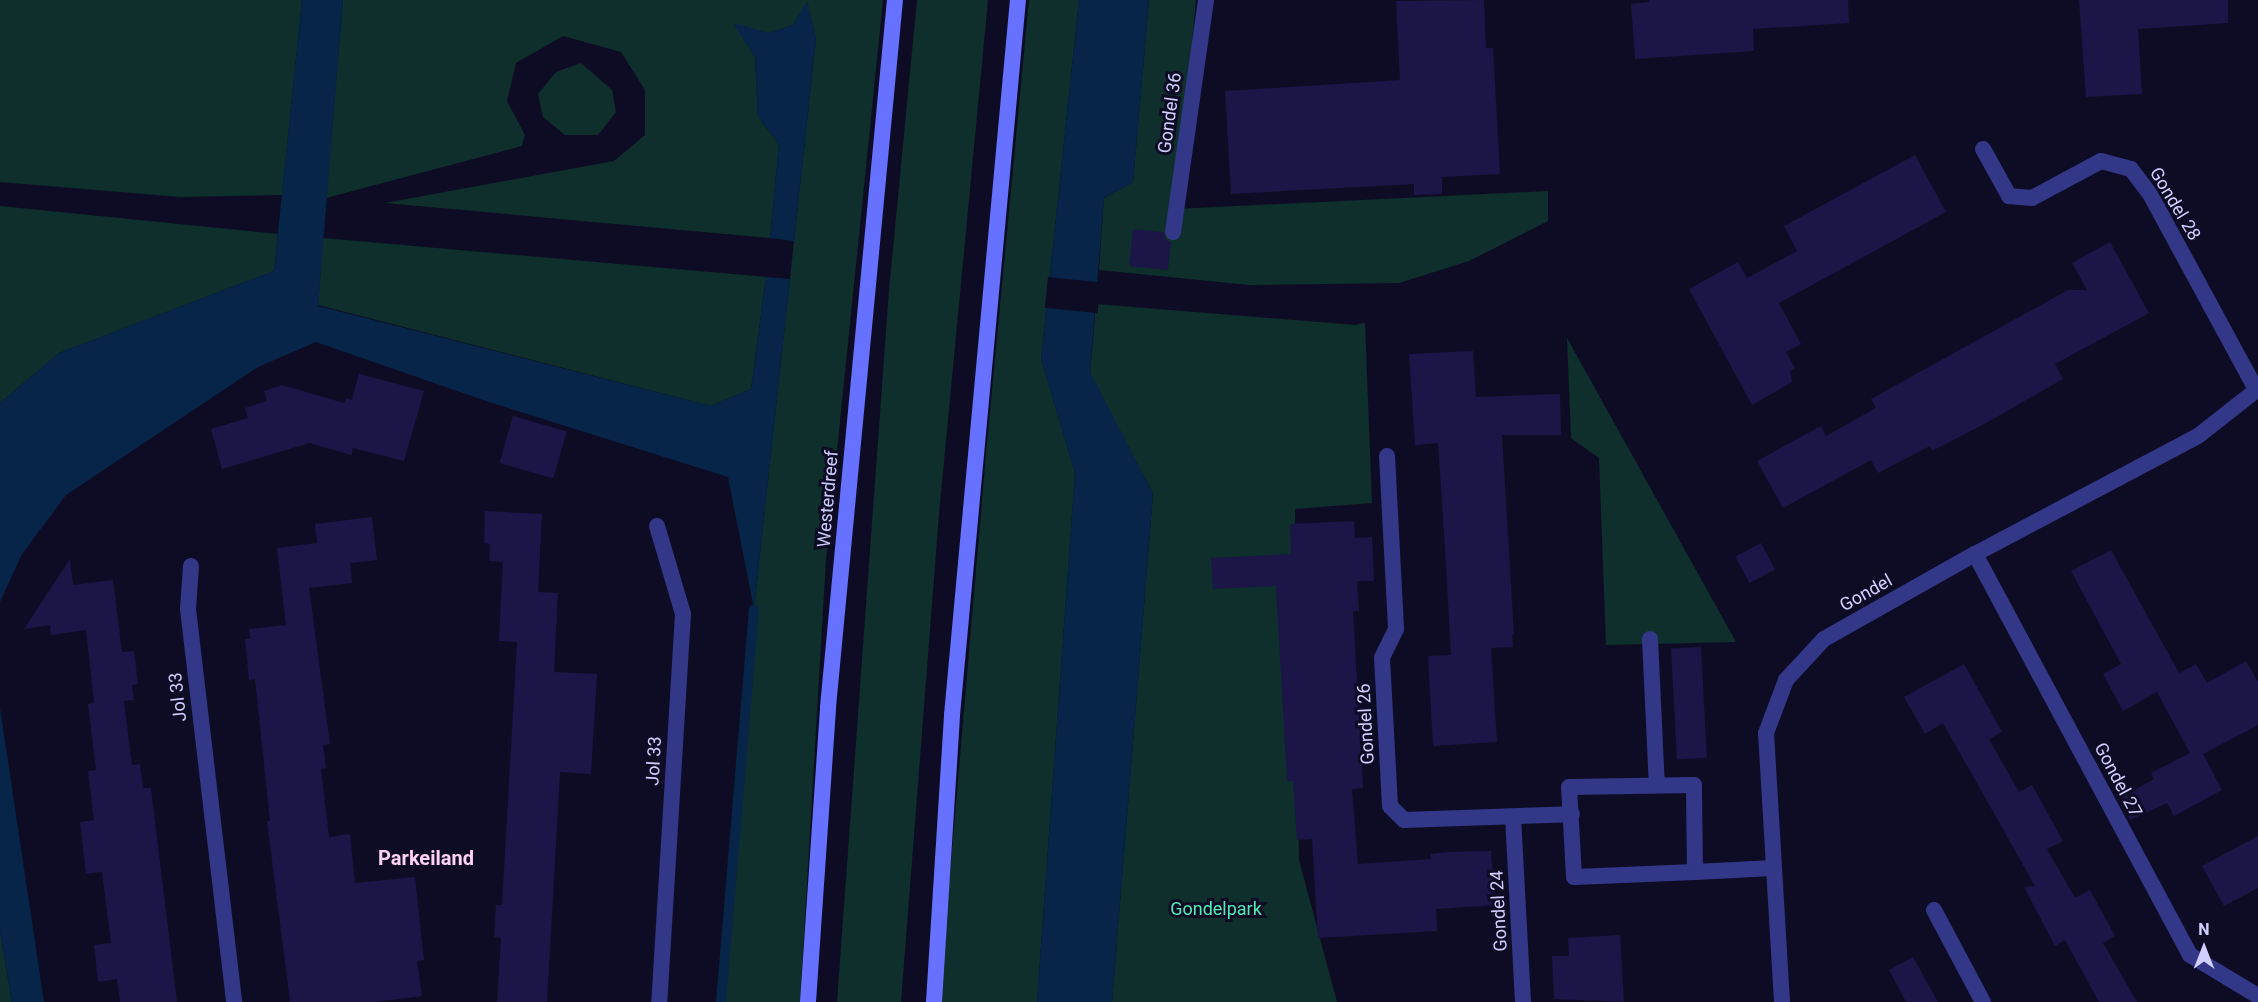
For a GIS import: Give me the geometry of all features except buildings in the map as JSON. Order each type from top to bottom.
[{"type":"main road","name":"Westerdreef","points":[[808,1002],[828,706],[895,0]]},
{"type":"main road","points":[[934,1002],[952,715],[1018,0]]},
{"type":"street","name":"Gondel 36","points":[[1173,232],[1206,0]]},
{"type":"street","name":"Gondel 28","points":[[1983,149],[2009,196],[2032,198],[2101,162],[2131,169],[2150,194],[2257,390]]},
{"type":"street","name":"Gondel","points":[[1782,1002],[1766,733],[1786,680],[1824,639],[1975,554],[2198,436],[2257,390]]},
{"type":"street","name":"Gondel 26","points":[[1388,456],[1396,629],[1382,658],[1390,806],[1404,820],[1572,814]]},
{"type":"street","name":"Jol 33","points":[[657,526],[683,614],[659,1002]]},
{"type":"street","name":"Gondel 27","points":[[1975,554],[2190,955],[2258,996]]},
{"type":"street","name":"Jol 33","points":[[190,566],[188,609],[234,1002]]},
{"type":"street","points":[[1650,639],[1657,785]]},
{"type":"street","points":[[1695,872],[1694,785],[1569,787],[1574,877],[1695,872],[1773,868]]},
{"type":"street","name":"Gondel 24","points":[[1513,817],[1523,1002]]},
{"type":"street","points":[[1934,910],[1983,1002]]},
{"type":"green space","points":[[0,0],[302,0],[282,195],[181,197],[0,182]]},
{"type":"green space","points":[[343,0],[883,0],[826,559],[800,1002],[721,1002],[754,609],[816,39],[807,2],[793,25],[769,33],[734,24],[755,57],[758,117],[779,144],[770,238],[385,203],[614,161],[645,135],[645,90],[621,52],[563,36],[516,63],[507,101],[525,135],[522,146],[326,198]]},
{"type":"green space","points":[[917,0],[988,0],[939,514],[901,1002],[837,1002],[889,290]]},
{"type":"green space","points":[[1029,0],[1079,0],[1041,359],[1075,473],[1037,1002],[939,1002],[986,454]]},
{"type":"green space","points":[[1149,0],[1196,0],[1176,209],[1548,191],[1548,221],[1469,261],[1399,283],[1249,285],[1099,270],[1104,198],[1133,182]]},
{"type":"green space","points":[[581,63],[612,90],[616,112],[598,135],[565,135],[543,117],[538,94],[556,72]]},
{"type":"green space","points":[[0,206],[278,234],[274,271],[59,353],[0,403]]},
{"type":"green space","points":[[323,238],[766,277],[751,389],[711,406],[318,305]]},
{"type":"green space","name":"Gondelpark","points":[[1096,304],[1355,325],[1365,323],[1372,503],[1295,509],[1299,860],[1337,1002],[1112,1002],[1153,494],[1090,373]]},
{"type":"green space","points":[[1567,338],[1736,642],[1606,645],[1599,458],[1571,438]]},
{"type":"green space","points":[[0,931],[12,1002],[0,1002]]},
{"type":"water","points":[[302,0],[343,0],[318,306],[711,406],[751,389],[766,277],[790,279],[754,609],[728,477],[486,401],[316,342],[258,367],[66,495],[22,554],[0,602],[0,403],[59,353],[274,271]]},
{"type":"water","points":[[1079,0],[1149,0],[1133,182],[1104,198],[1090,372],[1153,494],[1112,1002],[1037,1002],[1075,473],[1041,359]]},
{"type":"water","points":[[807,1],[816,39],[794,241],[770,238],[779,144],[758,117],[755,57],[733,23],[769,33],[793,25]]},
{"type":"water","points":[[0,708],[44,1002],[12,1002],[0,931]]},
{"type":"pier","points":[[1048,277],[1101,283],[1097,313],[1045,308]]},
{"type":"waterway","points":[[721,1002],[754,609]]},
{"type":"district","name":"Parkeiland","points":[[426,858]]}]
